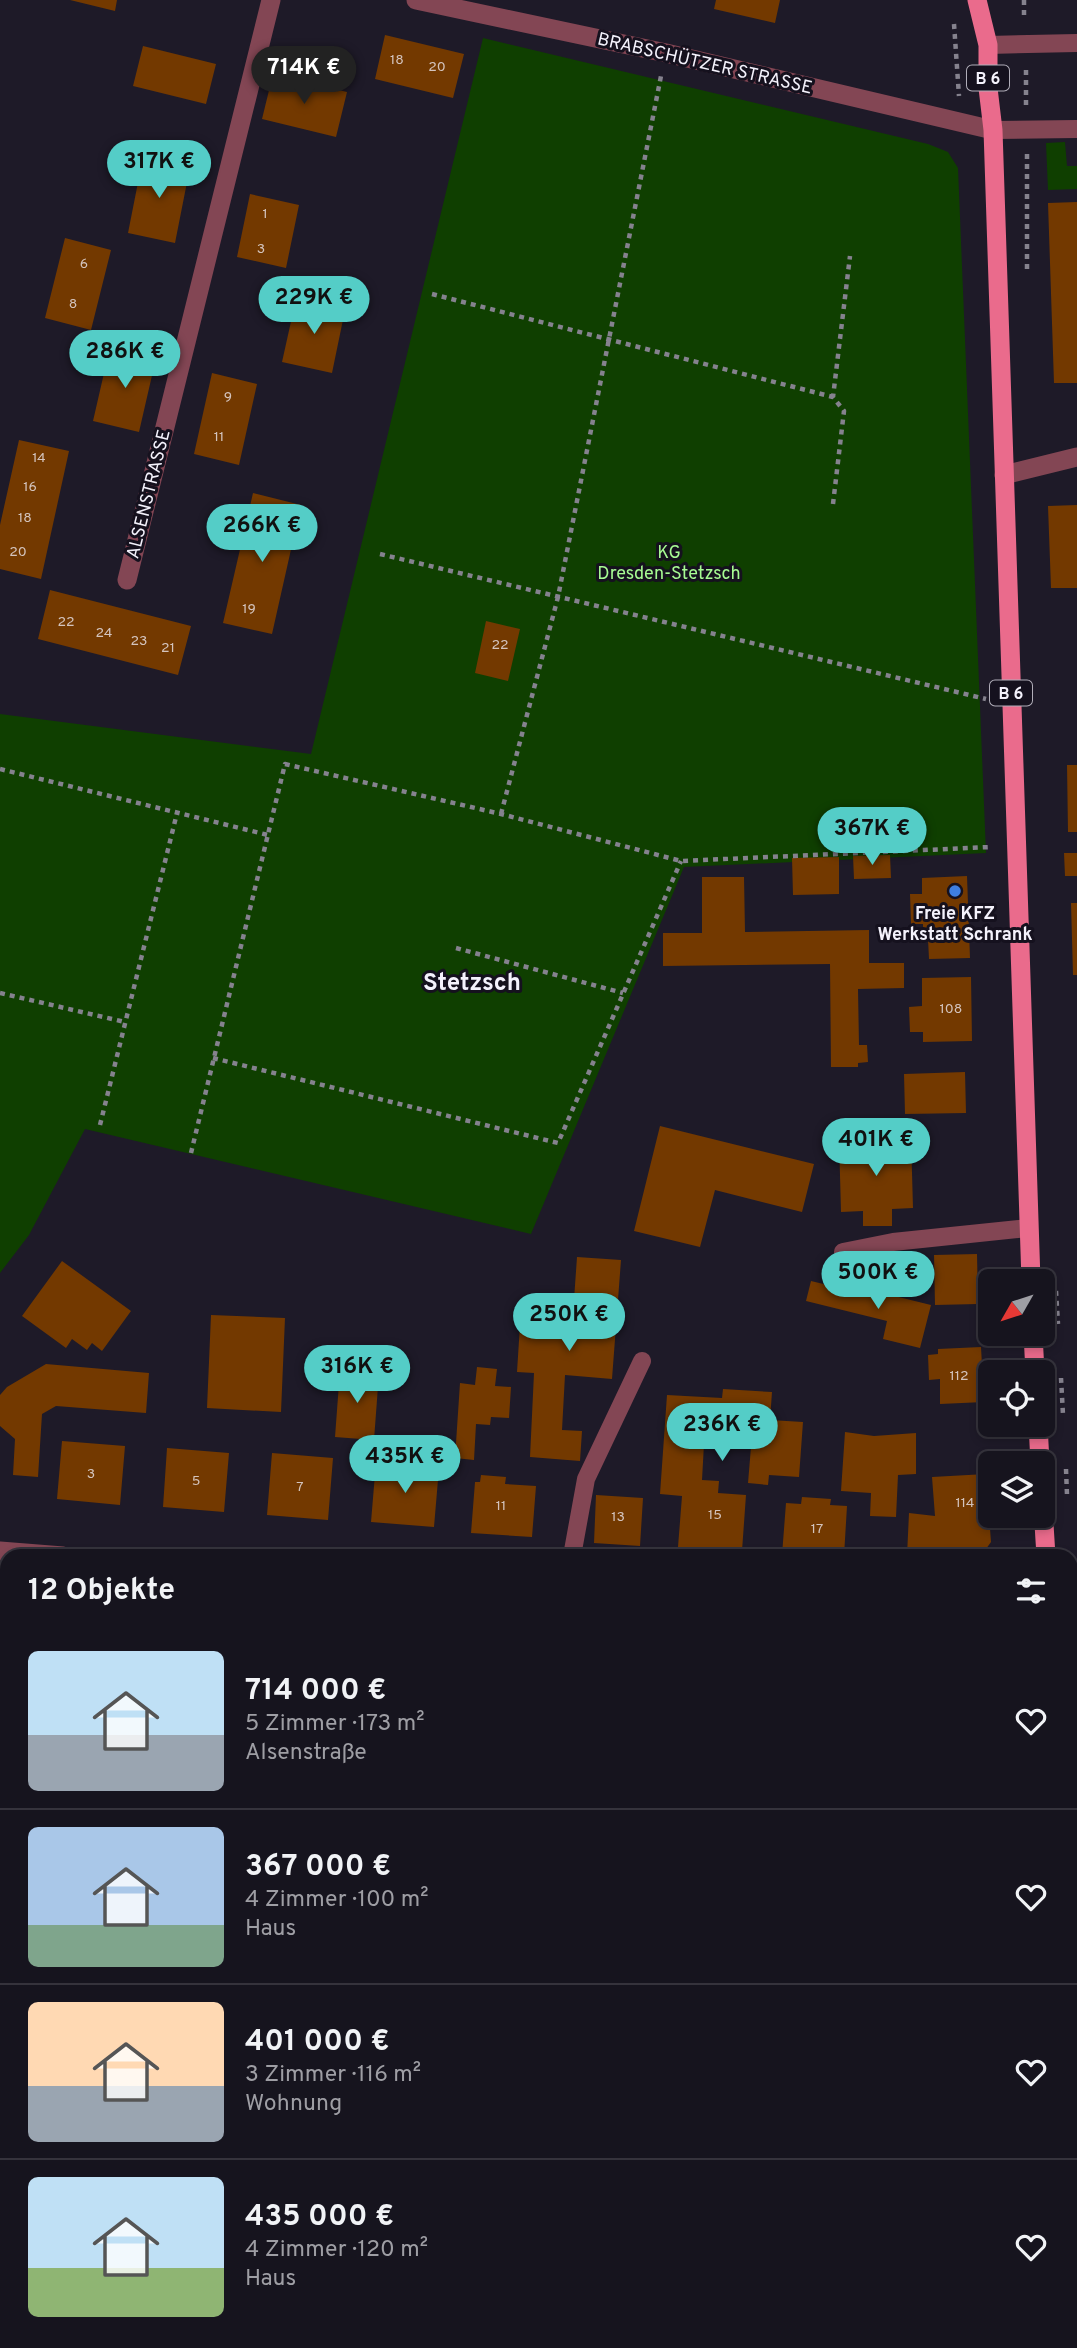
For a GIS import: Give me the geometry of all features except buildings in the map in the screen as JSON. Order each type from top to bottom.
[{"type":"main road","name":"B 6","points":[[977,0],[988,45],[988,88],[993,131],[1030,1269]]},
{"type":"main road","points":[[1044,1528],[1046,1549]]},
{"type":"street","name":"ALSENSTRASSE","points":[[127,580],[271,0]]},
{"type":"street","name":"BRABSCHÜTZER STRASSE","points":[[416,0],[666,53],[993,131]]},
{"type":"street","points":[[1004,475],[1077,457]]},
{"type":"lane","points":[[988,45],[1077,43]]},
{"type":"lane","points":[[993,131],[1077,129]]},
{"type":"lane","points":[[843,1252],[893,1242],[1028,1228]]},
{"type":"lane","points":[[573,1549],[586,1479],[642,1361]]},
{"type":"path","points":[[501,814],[558,597],[666,53]]},
{"type":"path","points":[[833,397],[850,256]]},
{"type":"path","points":[[432,294],[833,397],[844,411],[833,504]]},
{"type":"path","points":[[380,554],[991,700]]},
{"type":"path","points":[[191,1153],[285,764],[501,814],[681,861],[1016,846]]},
{"type":"path","points":[[0,769],[268,835]]},
{"type":"path","points":[[100,1125],[177,813]]},
{"type":"path","points":[[213,1058],[558,1143],[681,861]]},
{"type":"path","points":[[456,948],[623,993]]},
{"type":"path","points":[[0,993],[125,1022]]},
{"type":"green space","name":"KG Dresden-Stetzsch","points":[[483,38],[928,144],[948,152],[958,168],[986,853],[684,867],[531,1234],[85,1129],[29,1235],[0,1273],[0,714],[311,754]]},
{"type":"green space","points":[[1065,142],[1067,166],[1077,166],[1077,189],[1048,190],[1046,143]]},
{"type":"place","name":"Freie KFZ Werkstatt Schrank","points":[[955,891]]},
{"type":"district","name":"Stetzsch","points":[[472,982]]}]
